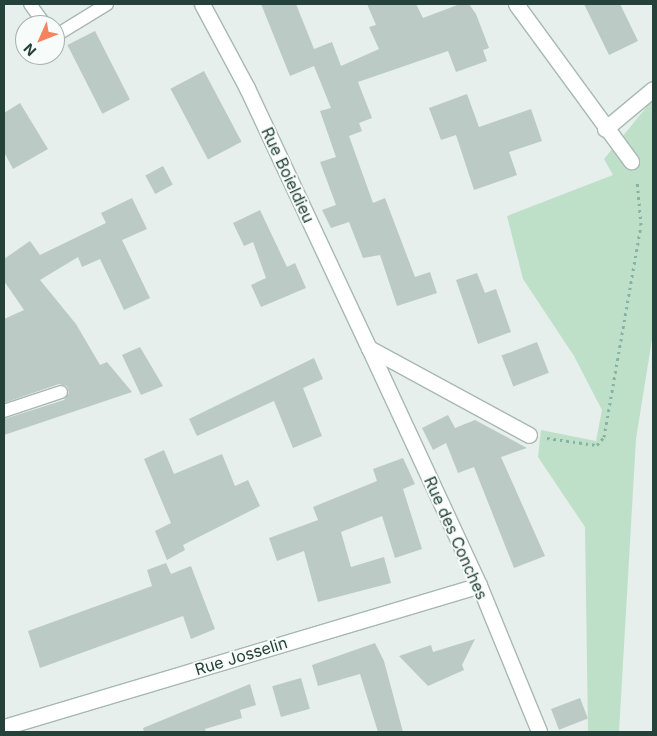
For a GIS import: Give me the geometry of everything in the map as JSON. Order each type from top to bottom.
[{"type":"street","name":"Rue Boieldieu","points":[[202,4],[247,88],[369,348]]},
{"type":"street","points":[[516,4],[605,130],[631,161]]},
{"type":"street","points":[[605,130],[653,89]]},
{"type":"street","points":[[369,348],[530,435]]},
{"type":"street","name":"Rue des Conches","points":[[369,348],[479,585],[539,731]]},
{"type":"street","name":"Rue Josselin","points":[[4,728],[479,585]]},
{"type":"lane","points":[[30,4],[38,15]]},
{"type":"lane","points":[[65,30],[107,4]]},
{"type":"lane","points":[[4,411],[61,392]]},
{"type":"path","points":[[530,435],[597,445],[604,437],[641,225],[641,192],[631,161]]},
{"type":"green space","points":[[653,99],[653,333],[636,439],[619,732],[588,732],[585,527],[538,457],[541,430],[596,441],[602,410],[574,356],[523,279],[507,216],[613,175],[604,159]]},
{"type":"building","points":[[261,4],[296,4],[314,49],[332,42],[341,66],[379,49],[369,27],[376,25],[367,4],[416,4],[423,18],[460,4],[469,4],[476,14],[489,48],[483,50],[487,61],[456,72],[448,51],[358,82],[372,118],[359,123],[362,131],[349,136],[373,203],[385,198],[415,277],[430,272],[437,293],[397,306],[380,255],[363,258],[349,222],[331,228],[322,210],[336,205],[320,162],[336,157],[320,111],[331,108],[314,66],[290,76]]},
{"type":"building","points":[[584,4],[620,4],[638,41],[609,55]]},
{"type":"building","points":[[95,31],[130,100],[102,114],[67,45]]},
{"type":"building","points":[[204,71],[242,142],[208,159],[170,89]]},
{"type":"building","points":[[467,94],[479,127],[531,109],[542,141],[509,152],[517,175],[474,190],[456,135],[441,140],[429,108]]},
{"type":"building","points":[[20,103],[48,149],[13,169],[4,152],[4,113]]},
{"type":"building","points":[[163,166],[173,185],[155,194],[145,175]]},
{"type":"building","points":[[132,198],[147,229],[122,240],[150,298],[124,310],[100,259],[82,267],[78,257],[40,280],[76,324],[100,365],[107,362],[132,392],[4,435],[4,419],[64,400],[69,393],[67,386],[59,384],[4,403],[4,319],[24,310],[4,281],[4,259],[30,241],[40,255],[106,223],[101,213]]},
{"type":"building","points":[[260,210],[287,267],[295,263],[306,288],[261,307],[251,285],[266,278],[253,242],[244,246],[233,223]]},
{"type":"building","points":[[477,273],[485,293],[496,289],[511,332],[478,344],[456,280]]},
{"type":"building","points":[[537,342],[549,373],[513,386],[502,356]]},
{"type":"building","points":[[140,347],[163,386],[141,395],[122,355]]},
{"type":"building","points":[[314,358],[323,379],[303,388],[322,436],[293,448],[274,401],[197,436],[189,419]]},
{"type":"building","points":[[448,415],[455,428],[475,420],[527,448],[501,457],[545,556],[514,568],[474,467],[458,473],[446,443],[433,450],[422,428]]},
{"type":"building","points":[[164,450],[174,474],[222,454],[235,486],[248,480],[260,506],[183,545],[185,550],[167,560],[155,531],[171,523],[144,459]]},
{"type":"building","points":[[403,458],[415,484],[403,489],[422,549],[395,558],[382,516],[341,532],[351,567],[384,557],[391,583],[318,602],[304,551],[277,561],[269,538],[318,520],[313,507],[377,481],[373,469]]},
{"type":"building","points":[[166,563],[171,574],[191,566],[215,629],[191,639],[183,616],[40,668],[28,631],[152,586],[147,570]]},
{"type":"building","points":[[475,639],[462,665],[464,670],[428,686],[399,656],[431,645],[433,652]]},
{"type":"building","points":[[375,643],[384,661],[403,732],[378,732],[360,674],[318,686],[312,665]]},
{"type":"building","points":[[301,678],[310,709],[281,717],[272,686]]},
{"type":"building","points":[[250,684],[256,705],[240,710],[242,718],[205,729],[206,732],[144,732],[143,728]]},
{"type":"building","points":[[580,698],[588,719],[559,730],[551,709]]}]
